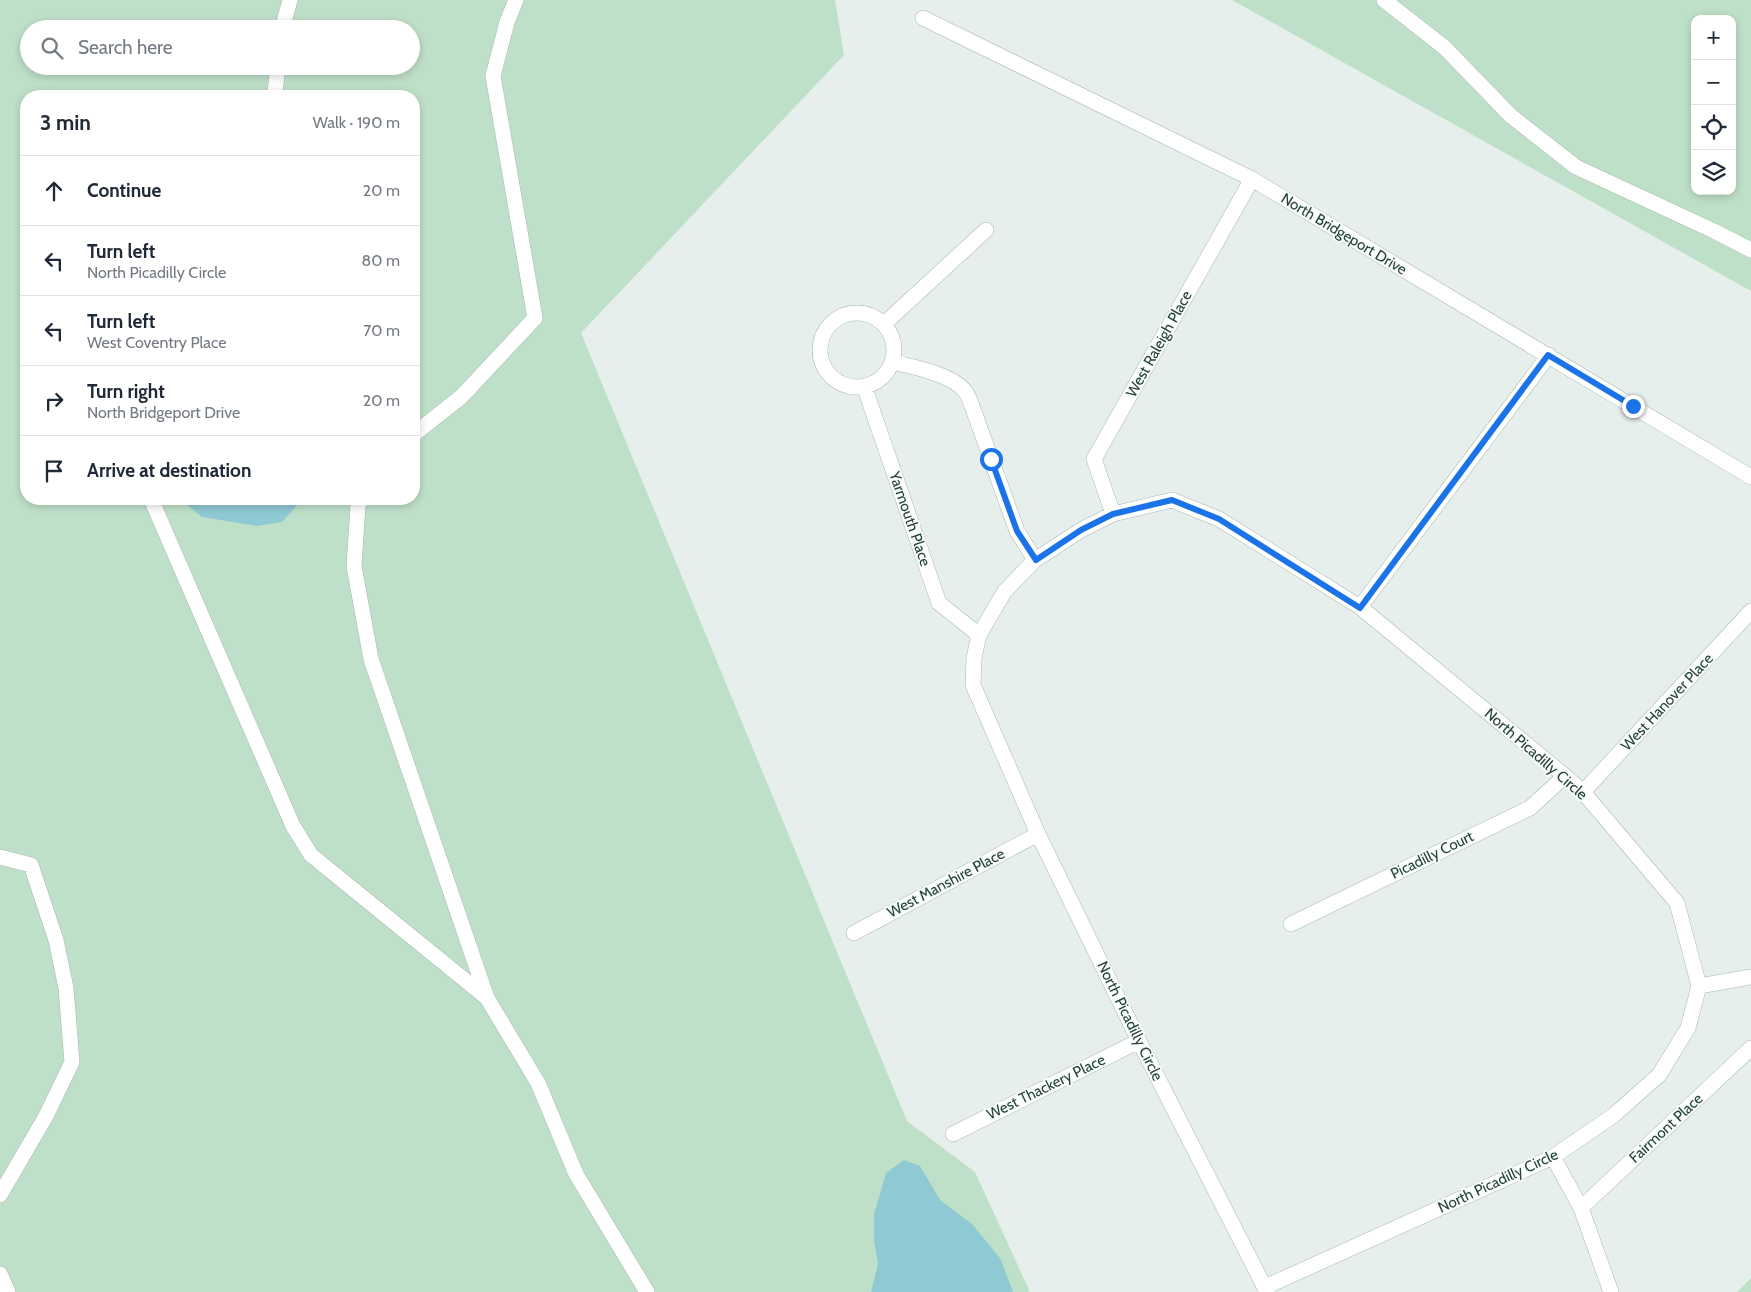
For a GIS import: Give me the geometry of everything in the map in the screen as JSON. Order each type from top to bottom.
[{"type":"street","points":[[284,20],[290,0]]},
{"type":"street","points":[[420,429],[461,397],[535,318],[493,76],[507,22],[516,0]]},
{"type":"street","points":[[1384,0],[1444,47],[1511,116],[1576,167],[1751,250]]},
{"type":"street","name":"North Bridgeport Drive","points":[[923,18],[1252,179],[1751,477]]},
{"type":"street","points":[[275,90],[277,75]]},
{"type":"street","name":"West Raleigh Place","points":[[1113,514],[1094,459],[1252,179]]},
{"type":"street","points":[[884,324],[986,230]]},
{"type":"street","points":[[864,313],[875,317],[884,324],[892,336],[894,349],[892,362],[886,373],[876,381],[864,386],[852,386],[839,382],[829,374],[823,365],[820,354],[820,342],[824,331],[832,322],[842,316],[864,313]]},
{"type":"street","points":[[1360,608],[1548,355]]},
{"type":"street","points":[[892,362],[953,381],[966,392],[1017,531],[1036,560]]},
{"type":"street","name":"Yarmouth Place","points":[[864,386],[939,603],[979,635]]},
{"type":"street","name":"North Picadilly Circle","points":[[1172,500],[1219,519],[1360,608],[1565,776],[1582,792],[1677,903],[1699,986],[1688,1028],[1659,1075],[1614,1114],[1553,1157],[1266,1290],[1139,1041],[1038,834],[973,685],[974,658],[979,635],[1006,591],[1036,560],[1081,530],[1113,514],[1172,500]]},
{"type":"street","points":[[154,505],[293,826],[311,855],[487,998]]},
{"type":"street","points":[[358,505],[354,566],[371,660],[487,998],[538,1082],[576,1174],[647,1292]]},
{"type":"street","name":"West Hanover Place","points":[[1582,792],[1751,611]]},
{"type":"street","name":"Picadilly Court","points":[[1291,924],[1530,808],[1565,776]]},
{"type":"street","name":"West Manshire Place","points":[[854,933],[1038,834]]},
{"type":"street","points":[[0,857],[30,865],[56,940],[66,988],[72,1062],[46,1116],[0,1195]]},
{"type":"street","points":[[1699,986],[1751,977]]},
{"type":"street","name":"West Thackery Place","points":[[953,1134],[1139,1041]]},
{"type":"street","name":"Fairmont Place","points":[[1581,1208],[1751,1048]]},
{"type":"street","points":[[1553,1157],[1581,1208],[1611,1292]]},
{"type":"street","points":[[0,1274],[8,1292]]},
{"type":"green space","points":[[0,0],[835,0],[844,55],[581,333],[907,1121],[975,1172],[1030,1292],[0,1292]]},
{"type":"green space","points":[[1232,0],[1751,0],[1751,291]]},
{"type":"green space","points":[[1751,1278],[1751,1292],[1737,1292]]},
{"type":"water","points":[[187,505],[298,505],[282,522],[257,526],[202,517]]},
{"type":"water","points":[[904,1160],[920,1166],[940,1200],[972,1224],[1000,1258],[1013,1292],[871,1292],[878,1264],[874,1240],[874,1214],[886,1173]]},
{"type":"route","points":[[991,459],[1017,531],[1036,560],[1081,530],[1113,514],[1172,500],[1219,519],[1360,608],[1548,355],[1633,406]]}]
